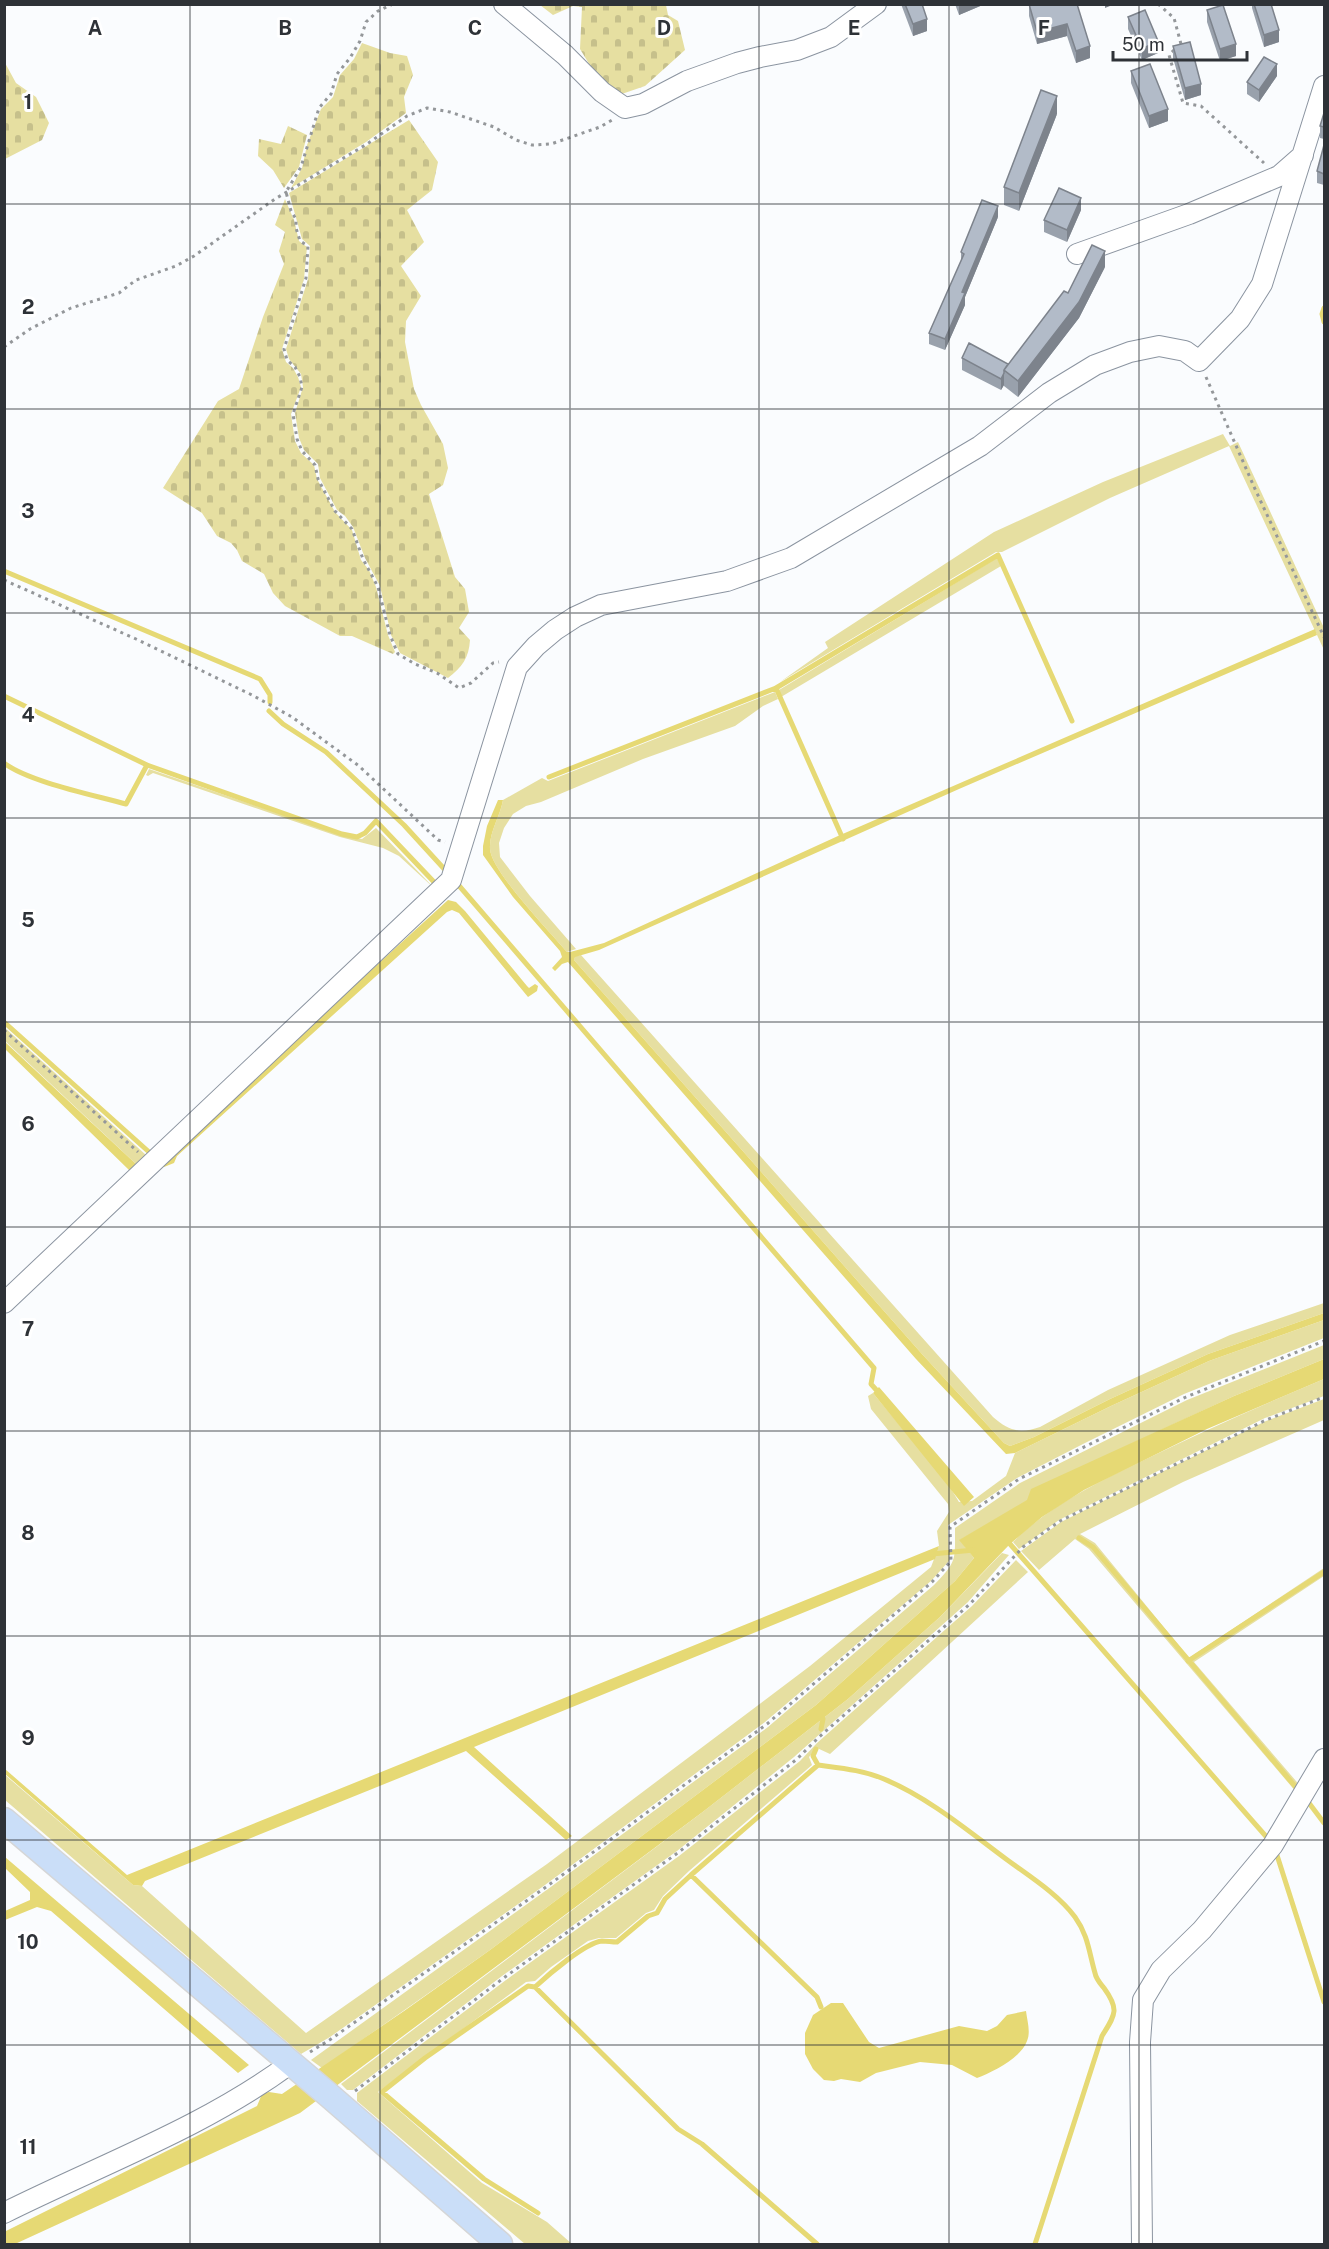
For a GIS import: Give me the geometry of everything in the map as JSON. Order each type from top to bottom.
[{"type":"main road","points":[[4,1820],[500,2244]]},
{"type":"street","points":[[504,4],[565,55],[602,92],[625,108],[643,104],[687,81],[737,63],[797,50],[831,37],[876,4]]},
{"type":"street","points":[[4,1303],[451,880],[517,667],[536,646],[575,617],[602,605],[727,581],[791,558],[980,446],[1049,393],[1095,365],[1130,352],[1159,346],[1185,351],[1199,361],[1240,319],[1262,284],[1324,86]]},
{"type":"street","points":[[1077,254],[1189,214],[1279,176],[1303,155]]},
{"type":"street","points":[[1142,2244],[1140,2042],[1143,2000],[1161,1970],[1202,1930],[1273,1845],[1324,1759]]},
{"type":"street","points":[[4,2213],[207,2116],[267,2081],[296,2068]]},
{"type":"path","points":[[393,4],[378,11],[366,22],[360,41],[337,74],[331,94],[319,108],[301,167],[286,192],[291,211],[296,219],[300,241],[308,246],[306,278],[284,349],[287,360],[295,366],[302,387],[293,414],[297,440],[302,452],[315,465],[318,479],[336,511],[352,529],[363,559],[378,587],[390,635],[398,654],[437,673],[459,688],[471,683],[493,663],[505,661],[517,667]]},
{"type":"path","points":[[1158,4],[1174,18],[1181,44],[1168,55],[1183,103],[1201,106],[1279,176]]},
{"type":"path","points":[[4,346],[30,329],[71,308],[119,292],[136,280],[176,266],[194,256],[286,192],[367,144],[407,116],[427,108],[450,112],[494,127],[532,146],[551,144],[575,136],[600,127],[615,118]]},
{"type":"path","points":[[1199,361],[1324,637]]},
{"type":"path","points":[[4,580],[136,639],[292,717],[358,766],[438,840],[449,843],[464,839]]},
{"type":"path","points":[[4,1030],[150,1163]]},
{"type":"path","points":[[296,2068],[332,2039],[546,1887],[767,1724],[932,1582],[951,1561],[950,1527],[976,1508],[1019,1479],[1186,1397],[1324,1341]]},
{"type":"path","points":[[335,2101],[678,1852],[797,1759],[970,1604],[1023,1547],[1060,1521],[1130,1486],[1266,1419],[1324,1397]]},
{"type":"green space","points":[[540,5],[666,5],[668,15],[678,21],[685,50],[645,86],[616,96],[602,85],[580,49],[582,7],[573,6],[553,15]]},
{"type":"green space","points":[[362,43],[390,53],[407,56],[413,75],[404,97],[406,113],[366,142],[291,188],[302,168],[307,145],[321,109],[333,97],[340,75],[354,59]]},
{"type":"green space","points":[[4,61],[16,83],[36,97],[49,123],[42,140],[5,159]]},
{"type":"green space","points":[[409,120],[438,162],[432,190],[407,210],[424,242],[401,266],[421,296],[406,321],[405,342],[414,389],[443,444],[448,468],[443,485],[429,494],[455,577],[465,589],[469,612],[459,628],[470,640],[468,652],[461,666],[448,678],[400,653],[391,635],[380,586],[365,558],[353,527],[337,510],[320,478],[318,464],[304,450],[299,438],[295,413],[303,387],[301,374],[289,359],[286,349],[308,279],[310,246],[302,239],[289,193]]},
{"type":"green space","points":[[288,126],[307,135],[299,167],[284,188],[273,170],[258,156],[259,139],[281,144]]},
{"type":"green space","points":[[285,199],[294,220],[299,241],[307,247],[304,279],[282,349],[286,362],[293,368],[301,387],[291,414],[295,441],[301,453],[314,465],[317,479],[335,512],[352,530],[361,560],[369,570],[376,587],[388,635],[395,652],[393,654],[352,636],[340,636],[285,606],[273,593],[264,574],[242,561],[231,543],[217,536],[202,513],[163,488],[218,401],[239,389],[263,317],[284,264],[279,251],[285,232],[275,225]]},
{"type":"green space","points":[[1223,434],[1230,446],[1238,442],[1324,628],[1324,650],[1229,446],[1110,498],[1002,552],[996,552],[780,682],[828,648],[825,642],[994,532],[1103,482]]},
{"type":"green space","points":[[997,558],[1001,566],[781,697],[779,690]]},
{"type":"green space","points":[[775,692],[778,699],[763,706],[735,726],[643,759],[541,802],[526,806],[513,814],[504,828],[499,843],[500,857],[576,949],[567,952],[511,886],[493,859],[490,849],[491,837],[503,800],[542,778],[548,781]]},
{"type":"green space","points":[[149,769],[341,835],[362,839],[376,828],[435,889],[399,856],[383,848],[340,837],[153,773],[148,776],[146,775]]},
{"type":"green space","points":[[581,955],[993,1417],[1010,1428],[1021,1431],[1040,1427],[1108,1390],[1230,1335],[1324,1303],[1324,1313],[1208,1354],[1034,1437],[1010,1446],[1004,1443],[922,1354],[574,960],[575,956]]},
{"type":"green space","points":[[4,1027],[146,1155],[136,1164],[5,1041]]},
{"type":"green space","points":[[1324,1320],[1324,1338],[1184,1394],[1083,1444],[1017,1478],[948,1525],[949,1561],[931,1581],[765,1722],[545,1885],[330,2037],[301,2054],[5,1800],[4,1774],[133,1885],[142,1886],[306,2033],[547,1864],[810,1666],[931,1567],[939,1546],[937,1531],[949,1512],[948,1504],[871,1409],[868,1396],[873,1393],[948,1484],[959,1502],[972,1501],[1006,1476],[1015,1453],[1209,1361]]},
{"type":"green space","points":[[1324,1345],[1324,1359],[1234,1396],[1103,1457],[960,1540],[974,1558],[955,1581],[816,1705],[490,1950],[322,2068],[311,2060],[768,1727],[942,1577],[953,1560],[955,1528],[1020,1483],[1187,1400]]},
{"type":"green space","points":[[1324,1379],[1324,1396],[1265,1418],[1059,1520],[1019,1549],[1013,1542],[1042,1517],[1106,1479],[1209,1429]]},
{"type":"green space","points":[[1324,1399],[1324,1420],[1183,1482],[1080,1534],[1095,1543],[1189,1658],[1324,1568],[1324,1576],[1194,1662],[1302,1788],[1297,1793],[1089,1549],[1075,1539],[1039,1570],[1021,1551],[1061,1522],[1266,1421]]},
{"type":"green space","points":[[1002,1553],[1009,1555],[968,1602],[794,1757],[677,1851],[502,1976],[353,2090],[347,2090],[341,2084],[704,1811],[848,1699],[940,1617]]},
{"type":"green space","points":[[1016,1560],[1028,1572],[830,1754],[817,1748],[809,1757],[812,1765],[689,1871],[663,1896],[654,1910],[646,1913],[616,1938],[599,1938],[588,1941],[535,1981],[526,1982],[378,2092],[482,2183],[547,2222],[572,2244],[525,2244],[357,2101],[357,2093],[506,1980],[679,1856],[800,1761],[817,1743],[972,1606]]},
{"type":"shaded area","points":[[1315,629],[1317,635],[959,789],[599,950],[575,957],[574,960],[922,1354],[1004,1443],[1010,1446],[1034,1437],[1208,1354],[1324,1313],[1324,1320],[1209,1361],[1015,1453],[1006,1454],[916,1359],[568,962],[555,971],[552,968],[562,957],[560,951],[513,897],[483,855],[487,826],[498,800],[503,800],[491,837],[490,849],[493,859],[523,902],[567,952],[570,952],[604,943],[838,836]]},
{"type":"shaded area","points":[[448,900],[456,902],[465,911],[527,986],[529,988],[535,984],[538,986],[537,991],[528,997],[459,913],[452,910],[447,912],[177,1156],[174,1163],[164,1167],[159,1164]]},
{"type":"shaded area","points":[[4,1041],[136,1164],[135,1168],[129,1170],[5,1049]]},
{"type":"shaded area","points":[[1324,1359],[1324,1379],[1207,1429],[1084,1490],[1042,1517],[1010,1544],[940,1617],[848,1699],[704,1811],[300,2113],[15,2244],[5,2244],[4,2232],[257,2106],[262,2094],[269,2092],[282,2094],[490,1950],[816,1705],[955,1581],[974,1558],[959,1540],[1027,1500],[1031,1489],[1234,1396]]},
{"type":"shaded area","points":[[879,1387],[974,1497],[964,1506],[873,1393]]},
{"type":"shaded area","points":[[939,1546],[935,1559],[474,1747],[572,1836],[566,1840],[466,1751],[145,1881],[142,1886],[133,1885],[5,1774],[5,1769],[127,1875]]},
{"type":"shaded area","points":[[4,1857],[249,2065],[238,2073],[51,1911],[37,1907],[5,1920],[5,1911],[30,1900],[30,1892],[5,1868]]},
{"type":"shaded area","points":[[831,2003],[843,2003],[869,2042],[879,2048],[959,2026],[987,2031],[997,2026],[1007,2015],[1026,2011],[1028,2037],[1024,2047],[1013,2059],[977,2078],[952,2065],[920,2062],[876,2073],[860,2082],[841,2079],[824,2080],[813,2069],[805,2054],[805,2033],[813,2015]]},
{"type":"building","points":[[905,4],[922,4],[927,19],[913,24]]},
{"type":"building","points":[[1029,4],[1077,4],[1090,46],[1076,51],[1067,24],[1037,32]]},
{"type":"building","points":[[1254,4],[1271,4],[1279,30],[1264,35]]},
{"type":"building","points":[[1223,5],[1236,44],[1220,49],[1207,10]]},
{"type":"building","points":[[1145,10],[1158,41],[1142,49],[1128,17]]},
{"type":"building","points":[[1190,42],[1201,84],[1185,88],[1173,46]]},
{"type":"building","points":[[1264,57],[1277,64],[1259,90],[1247,82]]},
{"type":"building","points":[[1150,64],[1168,109],[1149,116],[1131,71]]},
{"type":"building","points":[[1041,90],[1057,96],[1019,193],[1004,187]]},
{"type":"building","points":[[1324,113],[1324,127],[1320,126]]},
{"type":"building","points":[[1324,145],[1324,174],[1317,171]]},
{"type":"building","points":[[1059,188],[1081,198],[1067,230],[1044,220]]},
{"type":"building","points":[[982,200],[998,206],[945,339],[929,333],[964,254],[961,252]]},
{"type":"building","points":[[1092,245],[1105,251],[1079,302],[1018,381],[1004,370],[1064,291],[1068,293]]},
{"type":"building","points":[[969,343],[1008,364],[1001,379],[962,358]]},
{"type":"waterway","points":[[1324,308],[1322,314],[1324,322]]},
{"type":"waterway","points":[[776,688],[998,555],[1072,721]]},
{"type":"waterway","points":[[4,571],[260,679],[270,695],[270,702]]},
{"type":"waterway","points":[[549,777],[776,688],[843,839]]},
{"type":"waterway","points":[[4,696],[147,765],[342,834],[357,837],[365,833],[376,821],[434,882]]},
{"type":"waterway","points":[[269,711],[283,724],[326,752],[404,825],[447,872]]},
{"type":"waterway","points":[[4,763],[45,782],[126,804],[147,765]]},
{"type":"waterway","points":[[455,881],[874,1368],[871,1384],[879,1393]]},
{"type":"waterway","points":[[4,1022],[149,1152]]},
{"type":"waterway","points":[[1079,1538],[1093,1547],[1299,1791]]},
{"type":"waterway","points":[[1010,1544],[1270,1841]]},
{"type":"waterway","points":[[932,1554],[974,1550]]},
{"type":"waterway","points":[[1188,1661],[1324,1572]]},
{"type":"waterway","points":[[821,1729],[823,1719]]},
{"type":"waterway","points":[[816,1749],[813,1756],[818,1765],[860,1771],[884,1779],[917,1795],[947,1815],[1052,1893],[1075,1917],[1083,1930],[1096,1977],[1109,1996],[1114,2012],[1102,2036],[1035,2244]]},
{"type":"waterway","points":[[538,2213],[484,2179],[382,2092],[425,2058],[528,1986],[535,1987],[586,1947],[602,1941],[617,1942],[648,1916],[657,1913],[665,1899],[691,1875],[818,1765]]},
{"type":"waterway","points":[[1309,1803],[1324,1823]]},
{"type":"waterway","points":[[1275,1849],[1324,2002]]},
{"type":"waterway","points":[[691,1875],[817,1997],[821,2007]]},
{"type":"waterway","points":[[535,1987],[678,2129],[702,2144],[817,2244]]}]
